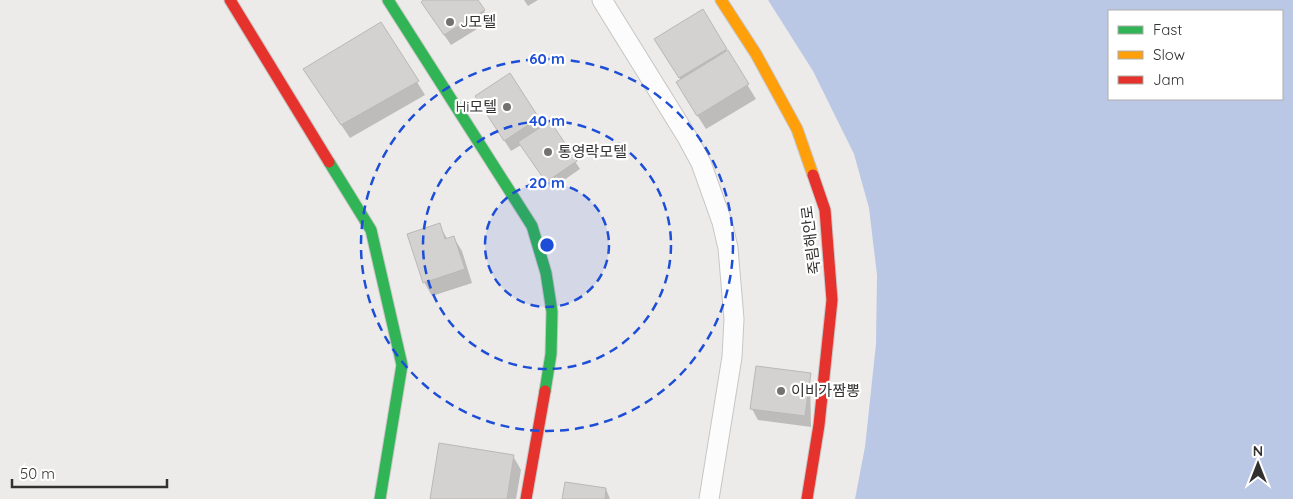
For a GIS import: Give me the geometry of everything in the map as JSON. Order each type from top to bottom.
[{"type":"street","points":[[388,0],[532,226],[546,273],[552,312],[551,354],[526,499]]},
{"type":"street","points":[[602,0],[687,137],[701,163],[722,222],[728,248],[734,318],[732,357],[709,499]]},
{"type":"street","name":"죽림해안로","points":[[721,0],[756,54],[797,129],[826,210],[832,300],[819,425],[807,499]]},
{"type":"street","points":[[235,2],[371,230],[402,365],[380,499]]},
{"type":"water","points":[[768,0],[1293,0],[1293,499],[855,499],[865,447],[876,344],[877,275],[869,208],[854,154],[813,71]]},
{"type":"building","name":"J모텔","points":[[423,0],[478,0],[485,10],[444,35],[421,2]]},
{"type":"building","points":[[703,9],[727,49],[679,78],[654,39]]},
{"type":"building","points":[[381,22],[419,81],[341,125],[303,69]]},
{"type":"building","points":[[728,50],[749,84],[697,116],[676,82]]},
{"type":"building","name":"Hi모텔","points":[[510,73],[539,118],[504,141],[475,96]]},
{"type":"building","name":"통영락모텔","points":[[550,121],[577,161],[546,182],[518,142]]},
{"type":"building","points":[[440,223],[445,239],[454,236],[465,269],[423,283],[407,234]]},
{"type":"building","name":"이비가짬뽕","points":[[756,366],[811,373],[805,416],[750,409]]},
{"type":"building","points":[[439,443],[514,455],[507,499],[430,499]]},
{"type":"building","points":[[565,482],[606,488],[605,499],[562,499]]},
{"type":"traffic: fast","points":[[388,0],[532,226],[546,273],[552,312],[551,354],[545,391]]},
{"type":"traffic: fast","points":[[329,162],[371,230],[402,365],[380,499]]},
{"type":"traffic: slow","points":[[721,0],[756,54],[797,129],[813,175]]},
{"type":"traffic: jam","points":[[230,0],[329,162]]},
{"type":"traffic: jam","points":[[807,499],[819,425],[832,300],[825,210],[813,175]]},
{"type":"traffic: jam","points":[[526,499],[545,391]]},
{"type":"place","name":"J모텔","points":[[450,22]]},
{"type":"place","name":"Hi모텔","points":[[507,107]]},
{"type":"place","name":"통영락모텔","points":[[548,152]]},
{"type":"place","name":"이비가짬뽕","points":[[781,391]]}]
